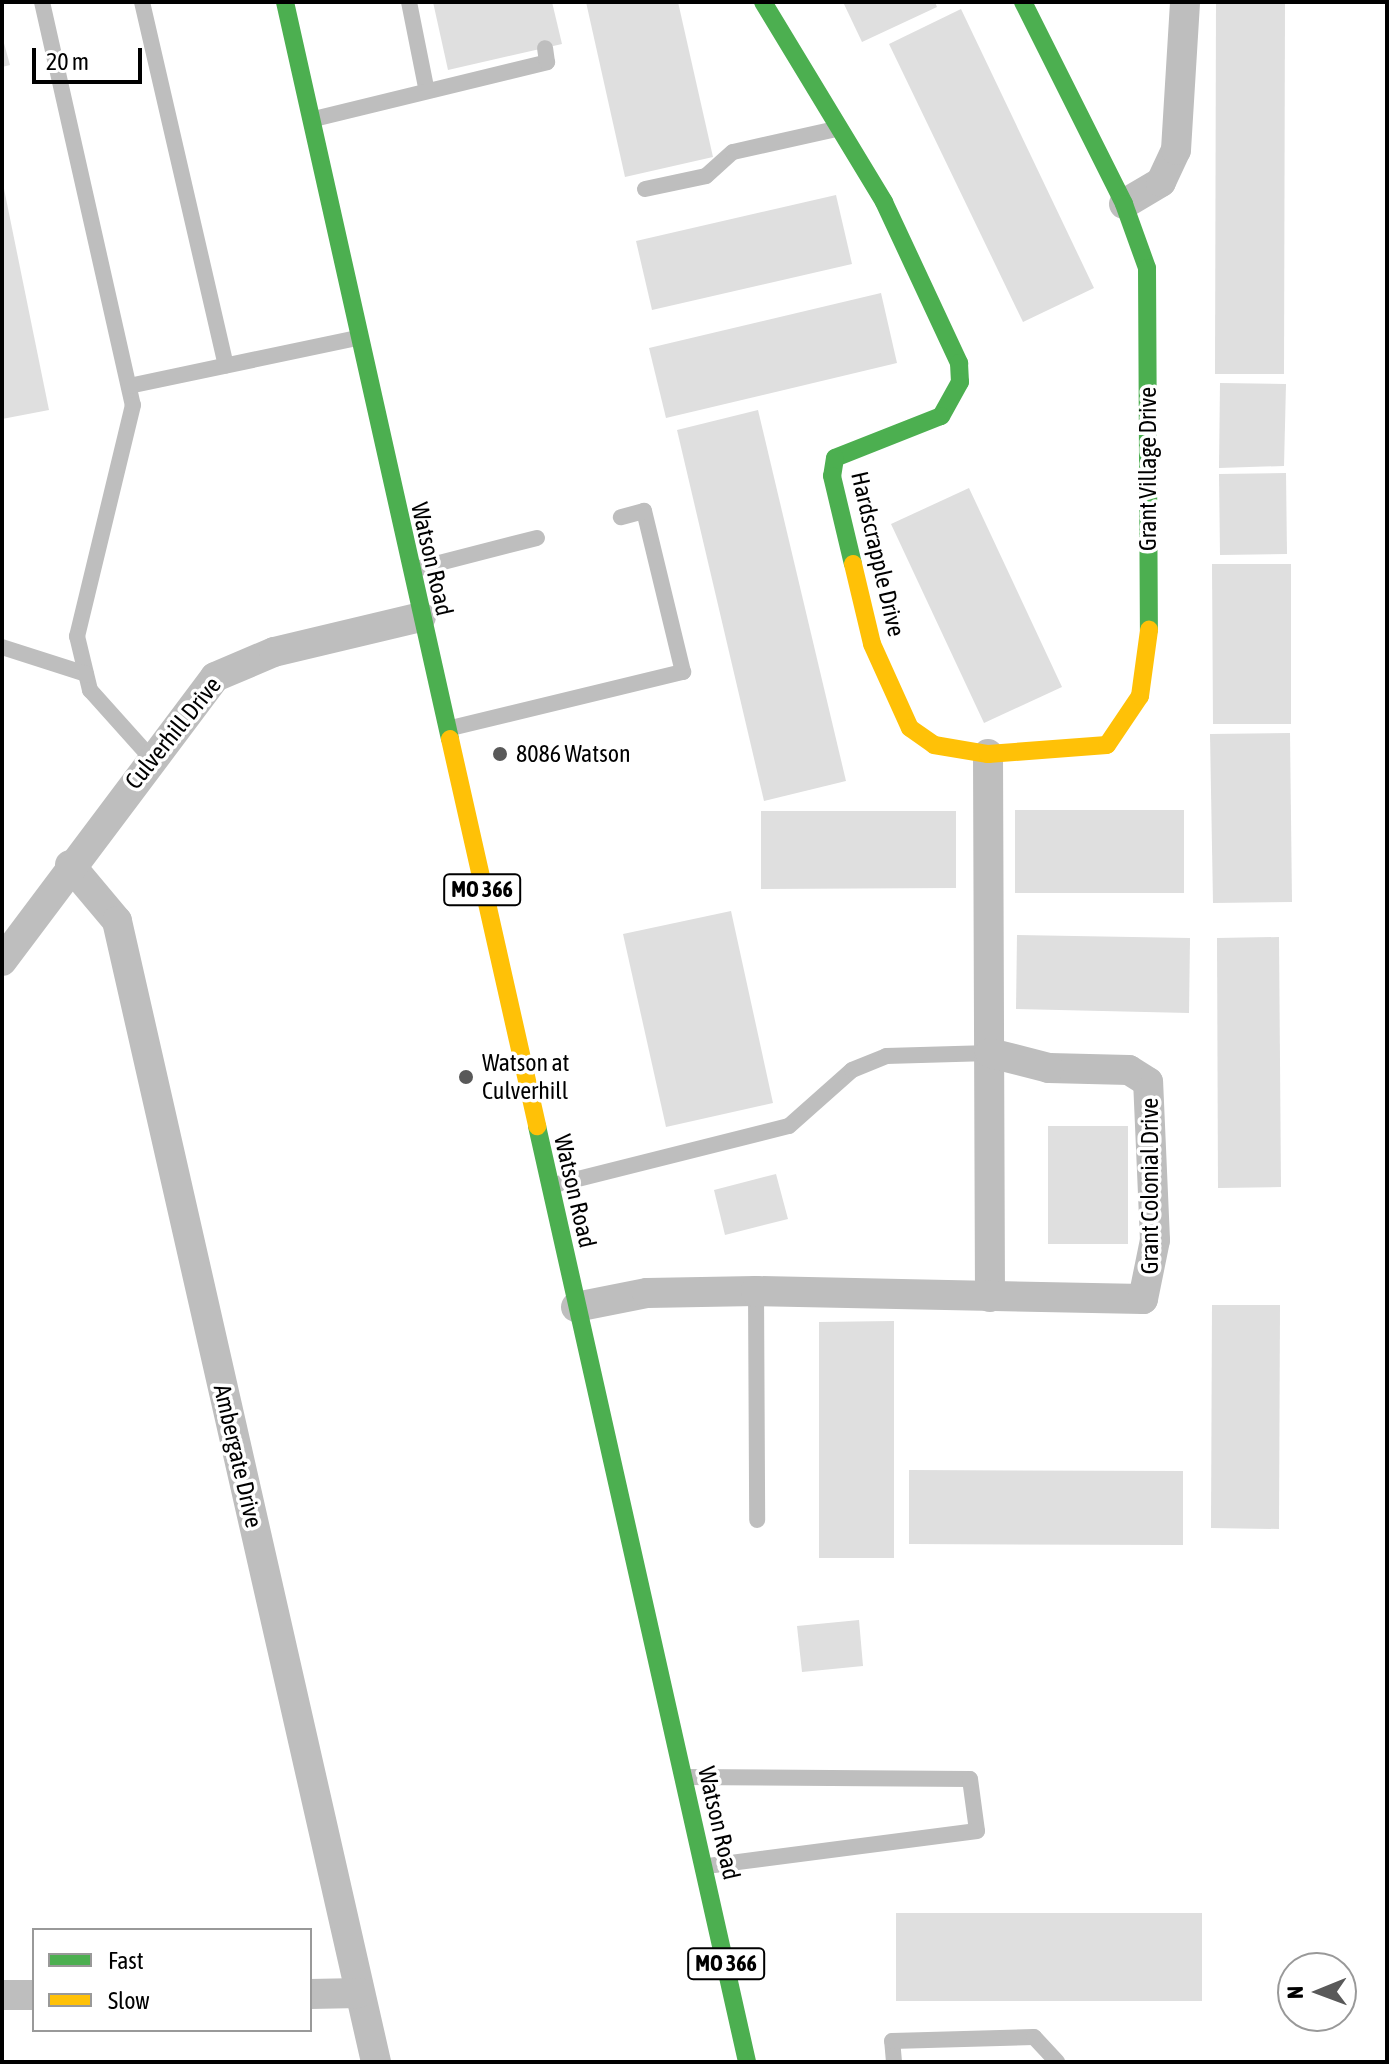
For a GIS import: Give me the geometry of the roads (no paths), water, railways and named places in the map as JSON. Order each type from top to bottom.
[{"type":"main road","name":"Watson Road","points":[[285,2],[357,338],[747,2062]]},
{"type":"main road","name":"Hardscrapple Drive","points":[[763,2],[842,128],[936,300],[960,382],[941,416],[835,458],[832,476],[857,589],[910,728],[934,745],[988,754],[1088,750],[1121,733]]},
{"type":"main road","name":"Grant Village Drive","points":[[1023,2],[1124,204],[1147,268],[1149,658],[1121,733]]},
{"type":"street","points":[[1124,204],[1161,182],[1176,150],[1185,2]]},
{"type":"street","name":"Culverhill Drive","points":[[2,961],[70,865],[215,677],[233,665],[421,617]]},
{"type":"street","points":[[988,754],[990,1297]]},
{"type":"street","name":"Ambergate Drive","points":[[70,865],[117,921],[376,2062]]},
{"type":"street","name":"Grant Colonial Drive","points":[[576,1307],[647,1293],[756,1291],[1143,1299],[1155,1240],[1155,1105],[1148,1082],[1129,1070],[1049,1068],[990,1053]]},
{"type":"street","points":[[312,1994],[359,1993]]},
{"type":"street","points":[[2,1995],[32,1995]]},
{"type":"lane","points":[[142,2],[226,365]]},
{"type":"lane","points":[[409,2],[426,87]]},
{"type":"lane","points":[[47,3],[133,405],[77,636],[90,690],[152,759]]},
{"type":"lane","points":[[311,120],[426,87],[547,62],[545,48]]},
{"type":"lane","points":[[645,189],[706,176],[733,152],[842,128]]},
{"type":"lane","points":[[129,386],[357,338]]},
{"type":"lane","points":[[446,730],[683,672],[644,511],[621,517]]},
{"type":"lane","points":[[411,570],[537,538]]},
{"type":"lane","points":[[2,647],[86,674]]},
{"type":"lane","points":[[549,1187],[789,1126],[852,1070],[886,1056],[990,1053]]},
{"type":"lane","points":[[756,1291],[757,1520]]},
{"type":"lane","points":[[683,1777],[970,1779],[977,1831],[704,1866]]},
{"type":"lane","points":[[894,2062],[892,2041],[1034,2037],[1057,2062]]},
{"type":"place","name":"8086 Watson","points":[[500,754]]},
{"type":"place","name":"Watson at Culverhill","points":[[466,1077]]}]
